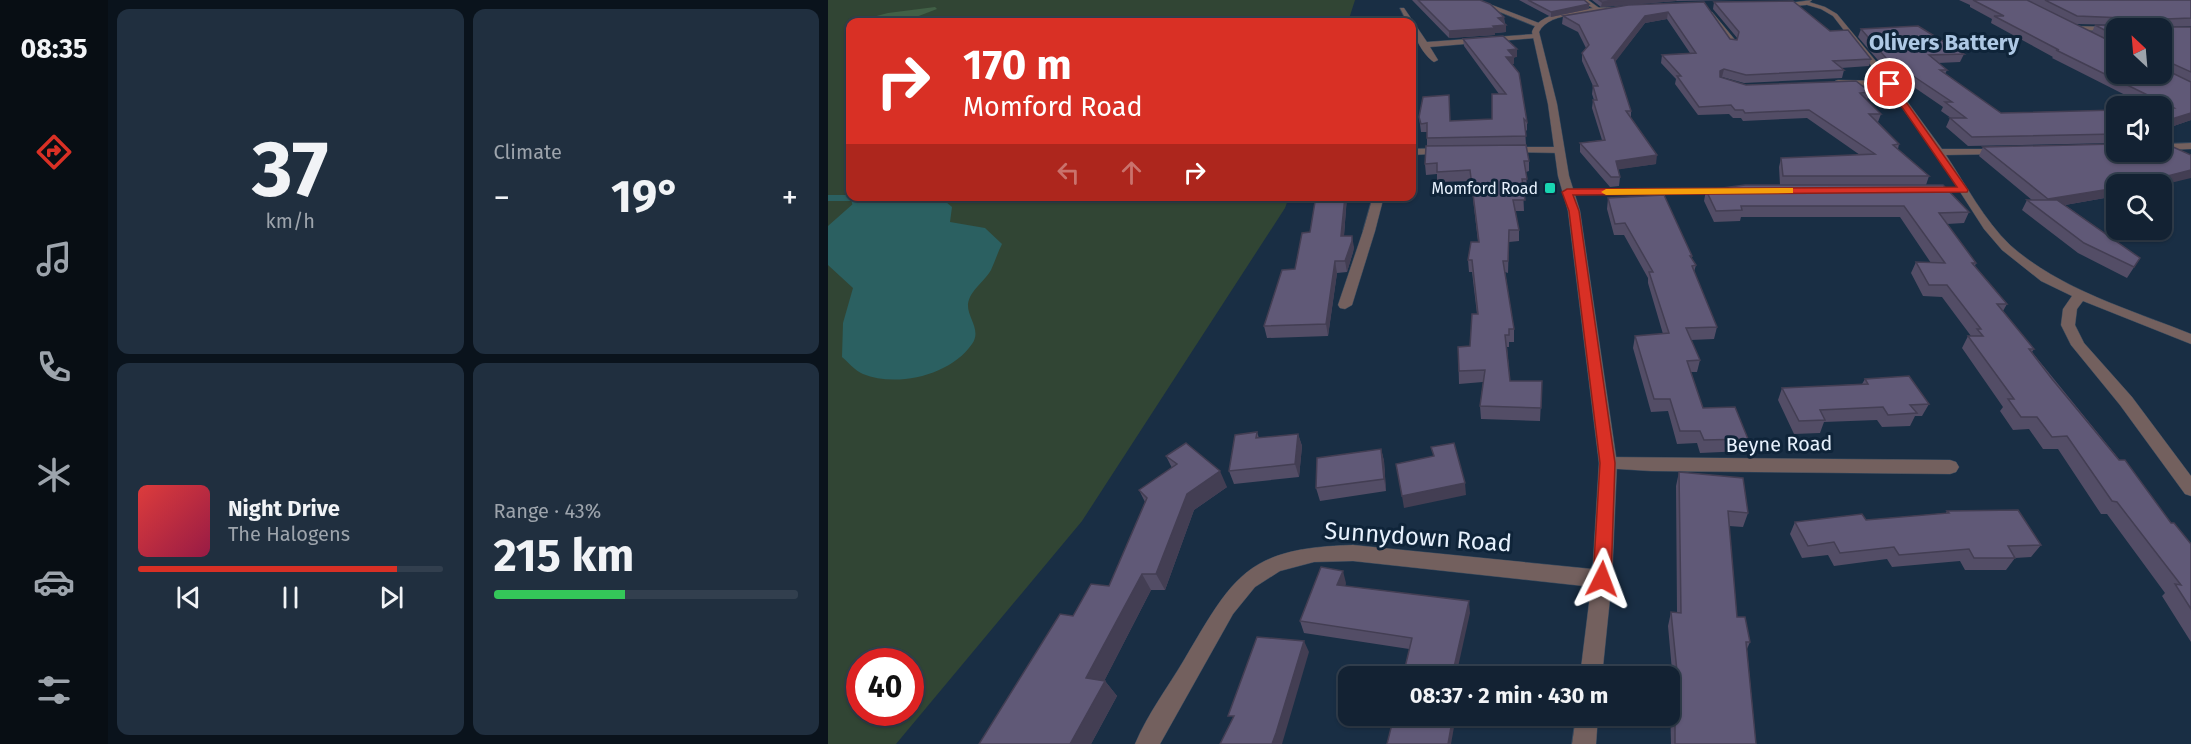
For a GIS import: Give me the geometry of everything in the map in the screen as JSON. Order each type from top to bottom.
[{"type":"street","points":[[1473,0],[1538,30]]},
{"type":"street","points":[[1583,0],[1599,10]]},
{"type":"street","points":[[1764,5],[1807,2],[1835,15],[1890,84],[1939,152],[1958,190],[2006,248],[2046,278],[2080,295],[2191,339]]},
{"type":"street","points":[[1705,6],[1733,43]]},
{"type":"street","points":[[1424,45],[1538,30],[1561,15],[1625,8]]},
{"type":"street","points":[[1402,9],[1407,18]]},
{"type":"street","points":[[2061,22],[2089,37]]},
{"type":"street","points":[[2071,28],[2106,29]]},
{"type":"street","points":[[1538,30],[1567,192],[1574,211],[1608,463],[1602,579],[1592,666]]},
{"type":"street","points":[[1416,32],[1434,60]]},
{"type":"street","points":[[1829,83],[1890,84]]},
{"type":"street","points":[[2172,147],[2191,146]]},
{"type":"street","points":[[1502,151],[1559,150]]},
{"type":"street","points":[[1416,152],[1457,151]]},
{"type":"street","points":[[1939,152],[2010,151]]},
{"type":"street","points":[[1567,192],[1742,191]]},
{"type":"street","points":[[1345,305],[1378,201]]},
{"type":"street","points":[[2080,295],[2070,309],[2068,325],[2078,345],[2126,401],[2191,489]]},
{"type":"street","name":"Beyne Road","points":[[1608,463],[1671,466],[1865,464],[1950,467]]},
{"type":"street","name":"Sunnydown Road","points":[[1147,744],[1226,608],[1248,581],[1275,564],[1314,554],[1353,553],[1602,579]]},
{"type":"street","points":[[1584,744],[1586,726]]},
{"type":"shaded area","points":[[828,0],[1355,0],[1349,18],[846,18],[846,201],[1288,201],[1082,521],[924,710],[924,648],[846,648],[846,726],[911,726],[896,744],[828,744]]},
{"type":"shaded area","points":[[935,7],[937,9],[913,18],[869,18]]},
{"type":"shaded area","points":[[860,201],[945,201],[952,207],[950,222],[985,228],[1002,244],[991,270],[969,299],[968,309],[975,329],[975,339],[963,355],[951,364],[922,376],[891,380],[860,373],[842,357],[843,323],[853,288],[828,265],[828,226],[854,203]]},
{"type":"building","points":[[1418,0],[1480,0],[1490,4],[1504,17],[1498,18],[1506,25],[1493,26],[1495,28],[1449,31]]},
{"type":"building","points":[[1528,0],[1584,0],[1589,4],[1551,12]]},
{"type":"building","points":[[1599,0],[1628,0],[1602,2]]},
{"type":"building","points":[[1973,0],[2027,0],[2106,39],[2106,75],[1994,16],[2004,16]]},
{"type":"building","points":[[2045,0],[2191,0],[2191,18],[2077,16]]},
{"type":"building","points":[[1793,1],[1830,31],[1848,30],[1871,59],[1833,61],[1844,70],[1746,75],[1724,69],[1720,71],[1720,77],[1746,85],[1856,81],[1870,92],[1860,93],[1881,114],[1869,114],[1899,144],[1893,145],[1929,176],[1783,176],[1781,158],[1875,154],[1809,110],[1745,113],[1743,110],[1735,110],[1731,105],[1699,107],[1677,76],[1681,76],[1662,55],[1696,53],[1668,12],[1645,16],[1612,58],[1614,58],[1631,111],[1626,111],[1657,155],[1616,161],[1620,177],[1611,177],[1580,143],[1605,140],[1593,100],[1597,100],[1593,86],[1598,86],[1582,53],[1589,45],[1579,25],[1563,16],[1628,5],[1704,2],[1730,39],[1737,40],[1739,32],[1714,2]]},
{"type":"building","points":[[2095,25],[2106,25],[2106,31]]},
{"type":"building","points":[[1918,26],[1964,54],[1929,55],[1947,70],[1940,70],[2001,113],[2106,110],[2106,134],[1972,137],[1950,118],[1966,118],[1945,102],[1952,102],[1886,58],[1861,29]]},
{"type":"building","points":[[2172,27],[2191,27],[2191,72],[2172,63]]},
{"type":"building","points":[[1503,36],[1517,49],[1508,50],[1514,57],[1506,57],[1519,73],[1527,122],[1524,119],[1526,136],[1427,138],[1427,123],[1421,124],[1419,117],[1423,97],[1449,95],[1450,121],[1492,119],[1492,94],[1506,94],[1463,39]]},
{"type":"building","points":[[2172,73],[2191,82],[2191,113],[2172,119],[2172,108],[2174,108],[2172,107],[2172,96],[2150,96],[2125,84],[2172,84]]},
{"type":"building","points":[[2106,144],[2106,162],[2172,162],[2172,146],[2191,155],[2191,170],[2172,175],[2106,174],[2106,190],[2048,199],[1983,147]]},
{"type":"building","points":[[1526,145],[1529,161],[1524,161],[1527,179],[1522,179],[1525,200],[1513,200],[1519,230],[1509,230],[1508,261],[1503,261],[1514,329],[1509,329],[1509,335],[1505,335],[1510,381],[1542,381],[1541,408],[1480,406],[1485,370],[1459,371],[1458,347],[1470,346],[1472,314],[1478,314],[1472,260],[1468,260],[1471,242],[1479,242],[1470,170],[1437,172],[1437,163],[1425,164],[1426,146]]},
{"type":"building","points":[[1745,185],[1943,185],[1969,212],[1939,213],[1976,263],[1972,263],[2007,304],[1997,304],[2034,349],[2029,349],[2052,379],[2119,460],[2125,460],[2171,523],[2174,523],[2191,544],[2191,609],[2175,584],[2181,585],[2117,502],[2112,501],[2067,436],[2052,437],[2037,417],[2021,417],[2008,399],[2014,399],[1968,336],[1983,336],[1977,329],[1981,329],[1947,285],[1929,285],[1916,262],[1945,263],[1904,206],[1741,206],[1742,210],[1716,211],[1706,190]]},
{"type":"building","points":[[1664,195],[1696,265],[1692,266],[1717,327],[1686,328],[1700,360],[1687,361],[1703,408],[1735,407],[1748,439],[1704,440],[1700,431],[1680,431],[1670,399],[1654,399],[1635,336],[1669,333],[1649,272],[1653,272],[1625,223],[1615,224],[1608,198]]},
{"type":"building","points":[[2027,200],[2057,200],[2106,234],[2106,240],[2114,240],[2140,258],[2134,267],[2084,243]]},
{"type":"building","points":[[1315,201],[1344,201],[1341,236],[1352,236],[1352,241],[1345,261],[1335,261],[1326,324],[1264,326],[1282,270],[1295,269],[1302,233],[1310,232]]},
{"type":"building","points":[[1909,376],[1929,404],[1910,405],[1917,413],[1888,415],[1883,407],[1820,410],[1825,420],[1799,421],[1782,388],[1868,384],[1865,379]]},
{"type":"building","points":[[1257,432],[1256,438],[1298,434],[1295,464],[1229,471],[1235,435]]},
{"type":"building","points":[[1186,443],[1220,471],[1187,494],[1156,574],[1142,574],[1086,678],[1105,681],[1070,744],[979,744],[1060,614],[1073,616],[1091,584],[1109,586],[1147,498],[1139,490],[1177,464],[1166,456]]},
{"type":"building","points":[[1454,443],[1465,483],[1402,496],[1396,464],[1434,456],[1431,447]]},
{"type":"building","points":[[1381,449],[1384,479],[1316,488],[1317,458]]},
{"type":"building","points":[[1679,472],[1743,478],[1748,513],[1728,511],[1737,617],[1745,617],[1750,642],[1746,642],[1756,744],[1675,744],[1675,726],[1680,726],[1680,666],[1676,666],[1671,612],[1681,613]]},
{"type":"building","points":[[2018,510],[2041,545],[2008,546],[2015,558],[1974,558],[1969,549],[1899,555],[1894,547],[1840,553],[1834,542],[1808,546],[1795,522],[1862,514],[1866,520],[1949,513],[1947,511]]},
{"type":"building","points":[[1321,567],[1343,571],[1337,585],[1469,601],[1454,666],[1405,666],[1412,638],[1300,621]]},
{"type":"building","points":[[1257,637],[1304,641],[1276,733],[1272,744],[1220,744],[1234,716],[1228,716]]},
{"type":"building","points":[[1392,726],[1451,726],[1448,744],[1387,744]]},
{"type":"waterway","points":[[828,198],[846,198]]},
{"type":"slow traffic","points":[[1606,192],[1790,191]]},
{"type":"place","name":"Momford Road","points":[[1550,188]]},
{"type":"district","name":"Olivers Battery","points":[[1944,42]]},
{"type":"route","points":[[1602,579],[1608,463],[1574,211],[1567,192],[1964,190],[1890,84]]}]
